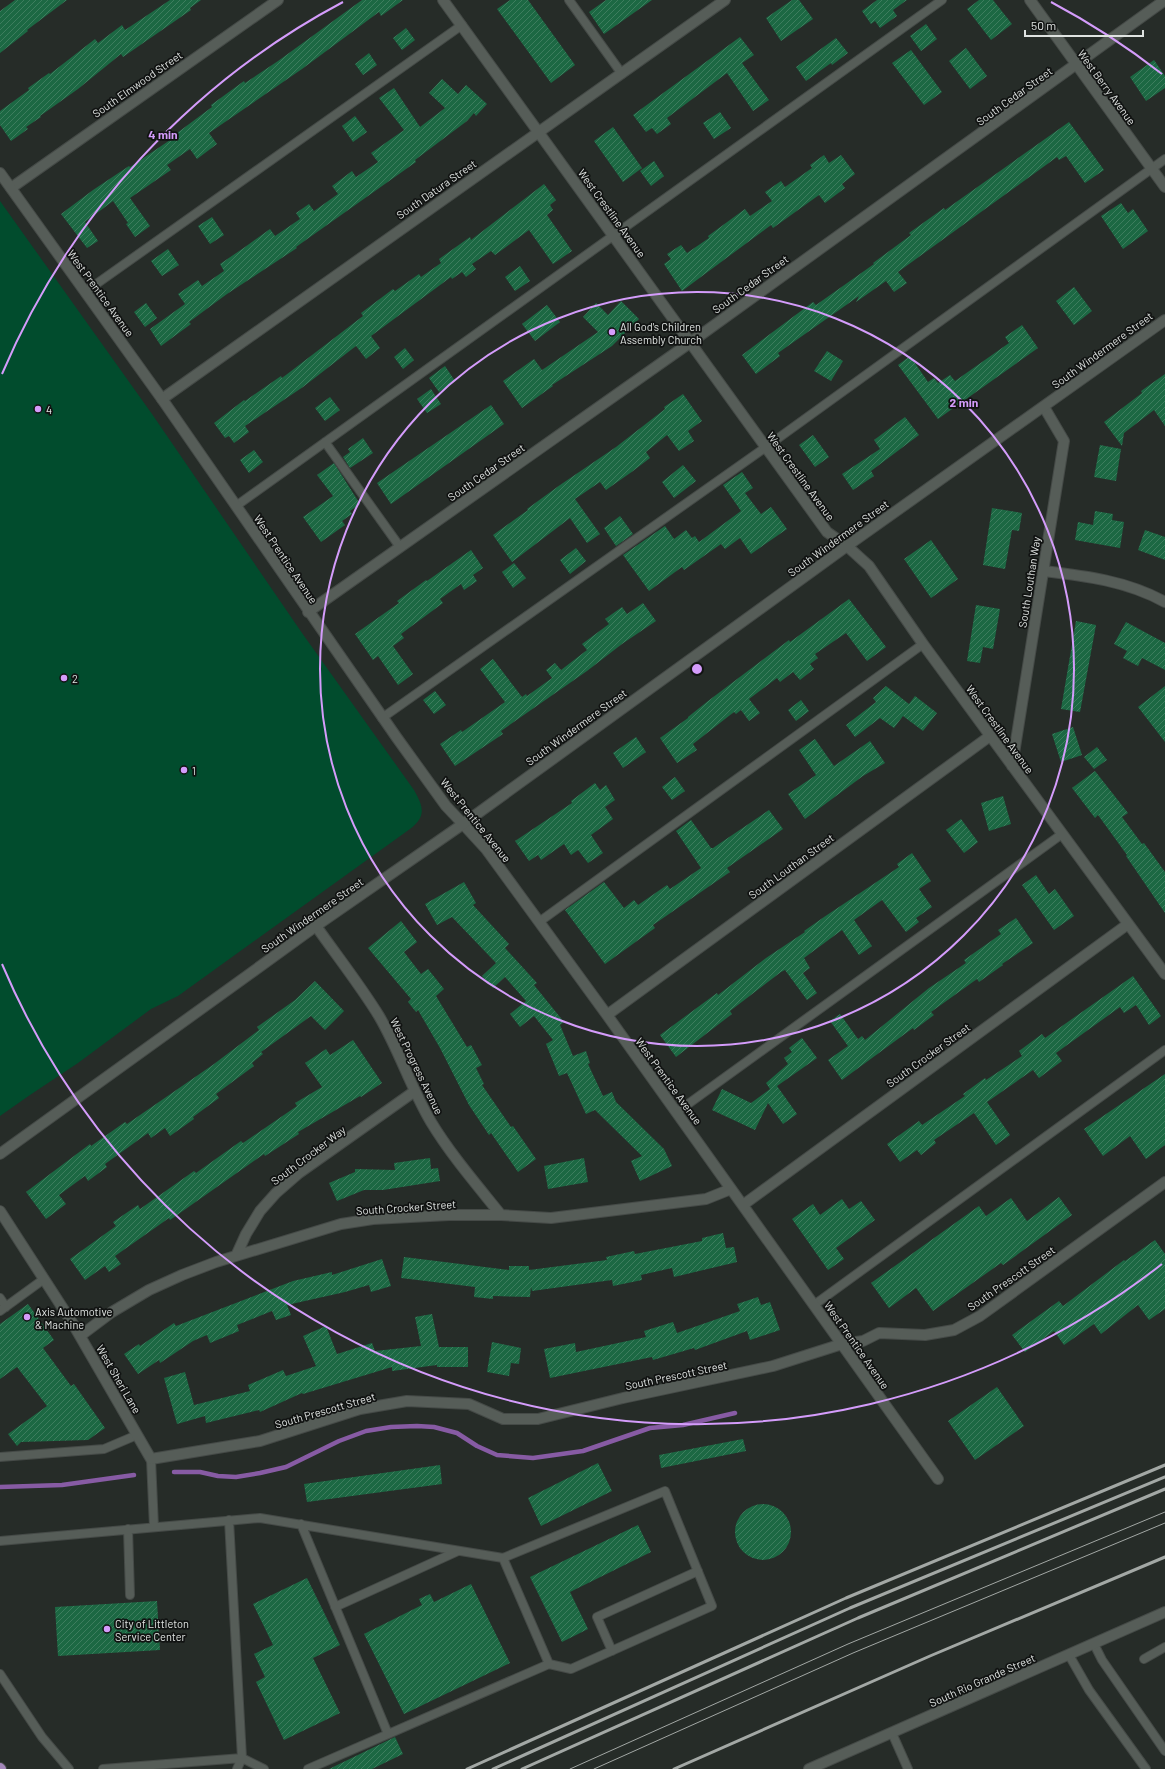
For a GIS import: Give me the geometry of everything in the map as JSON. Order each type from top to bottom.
[{"type":"street","name":"South Elmwood Street","points":[[11,188],[278,0]]},
{"type":"street","name":"West Crestline Avenue","points":[[443,0],[827,532],[847,546],[869,566],[923,644],[1165,974]]},
{"type":"street","name":"South Datura Street","points":[[162,399],[726,0]]},
{"type":"street","name":"West Berry Avenue","points":[[1030,0],[1165,187]]},
{"type":"street","name":"South Cedar Street","points":[[308,612],[691,342],[1077,66],[1165,0]]},
{"type":"street","name":"West Prentice Avenue","points":[[0,173],[162,399],[382,718],[446,806],[486,849],[607,1015],[938,1479]]},
{"type":"street","name":"South Windermere Street","points":[[0,1154],[316,926],[463,824],[847,546],[1165,320]]},
{"type":"street","name":"South Louthan Way","points":[[1012,766],[1064,441],[1044,407]]},
{"type":"street","points":[[1044,571],[1100,578],[1130,586],[1165,602]]},
{"type":"street","name":"South Louthan Street","points":[[607,1015],[990,736]]},
{"type":"street","name":"South Crocker Street","points":[[743,1205],[1128,924]]},
{"type":"street","name":"West Progress Avenue","points":[[316,926],[379,1015],[431,1123],[451,1152],[501,1215]]},
{"type":"street","name":"South Crocker Way","points":[[236,1256],[246,1234],[260,1211],[276,1193],[299,1173],[415,1091]]},
{"type":"street","name":"South Prescott Street","points":[[151,1459],[260,1441],[360,1409],[407,1401],[469,1404],[503,1419],[538,1419],[623,1398],[774,1366],[842,1344],[863,1341],[879,1333],[925,1335],[954,1330],[980,1316],[1165,1182]]},
{"type":"street","name":"South Crocker Street","points":[[80,1336],[112,1312],[149,1290],[182,1275],[236,1256],[341,1224],[373,1219],[449,1215],[501,1215],[551,1218],[706,1199],[731,1189]]},
{"type":"street","name":"West Sheri Lane","points":[[0,1211],[80,1336],[151,1459]]},
{"type":"street","name":"South Rio Grande Street","points":[[809,1769],[1165,1612]]},
{"type":"lane","points":[[569,0],[622,74]]},
{"type":"lane","points":[[236,506],[942,0]]},
{"type":"lane","points":[[85,292],[462,25]]},
{"type":"lane","points":[[382,718],[766,447],[1165,159]]},
{"type":"lane","points":[[325,442],[400,547]]},
{"type":"lane","points":[[539,922],[923,644]]},
{"type":"lane","points":[[676,1112],[1062,834]]},
{"type":"lane","points":[[814,1305],[1165,1050]]},
{"type":"lane","points":[[0,1298],[3,1309],[44,1279]]},
{"type":"lane","points":[[0,1457],[104,1449],[137,1434]]},
{"type":"lane","points":[[151,1459],[154,1527]]},
{"type":"lane","points":[[0,1540],[260,1518],[503,1558],[665,1491],[712,1606],[571,1669],[549,1664],[308,1769]]},
{"type":"lane","points":[[229,1520],[242,1758],[236,1769]]},
{"type":"lane","points":[[301,1524],[388,1734]]},
{"type":"lane","points":[[128,1529],[130,1595]]},
{"type":"lane","points":[[335,1607],[459,1550]]},
{"type":"lane","points":[[503,1558],[549,1664]]},
{"type":"lane","points":[[612,1651],[597,1617],[698,1571]]},
{"type":"lane","points":[[1094,1644],[1102,1660],[1165,1751]]},
{"type":"lane","points":[[1144,1659],[1165,1647]]},
{"type":"lane","points":[[1069,1655],[1089,1690],[1146,1769]]},
{"type":"lane","points":[[0,1674],[42,1737],[69,1769]]},
{"type":"lane","points":[[892,1733],[908,1769]]},
{"type":"lane","points":[[103,1769],[242,1758],[264,1769]]},
{"type":"green space","points":[[0,201],[152,414],[302,633],[414,790],[420,801],[422,811],[419,820],[410,829],[178,996],[151,1009],[78,1063],[0,1116]]},
{"type":"building","points":[[15,0],[67,0],[27,30],[28,31],[0,53],[0,11]]},
{"type":"building","points":[[170,0],[201,0],[190,8],[191,10],[123,57],[121,54],[78,89],[26,127],[28,129],[11,141],[0,125],[0,111],[29,90],[28,88],[49,73],[50,74],[95,39],[98,43],[122,25],[125,30]]},
{"type":"building","points":[[362,0],[403,0],[381,16],[379,12],[302,69],[209,133],[217,144],[197,159],[190,149],[167,165],[171,170],[130,198],[150,226],[135,237],[126,224],[128,223],[113,201],[85,222],[98,241],[87,248],[61,214],[93,190],[179,134],[177,133],[212,107],[211,105],[244,81],[245,83],[278,61]]},
{"type":"building","points":[[510,0],[528,0],[575,65],[551,83],[497,9]]},
{"type":"building","points":[[606,0],[652,0],[604,34],[589,12]]},
{"type":"building","points":[[792,0],[799,0],[813,19],[781,41],[766,18]]},
{"type":"building","points":[[877,0],[907,0],[893,10],[897,16],[880,28],[875,21],[871,24],[862,11]]},
{"type":"building","points":[[979,0],[993,0],[1012,24],[991,40],[967,9]]},
{"type":"building","points":[[926,24],[937,39],[921,51],[910,36]]},
{"type":"building","points":[[406,28],[415,40],[402,50],[393,38]]},
{"type":"building","points":[[740,37],[754,55],[742,63],[769,100],[753,111],[727,73],[667,118],[671,124],[657,134],[652,128],[646,132],[633,115]]},
{"type":"building","points":[[836,38],[848,53],[806,81],[796,67]]},
{"type":"building","points":[[966,48],[987,76],[970,89],[949,61]]},
{"type":"building","points":[[911,50],[942,92],[924,105],[892,63]]},
{"type":"building","points":[[369,53],[377,65],[363,75],[355,64]]},
{"type":"building","points":[[1154,60],[1165,76],[1165,88],[1146,101],[1130,77]]},
{"type":"building","points":[[442,79],[458,94],[466,85],[487,104],[476,116],[474,113],[467,121],[415,160],[416,162],[296,247],[297,248],[227,294],[189,322],[191,324],[161,346],[150,329],[185,304],[178,294],[198,280],[202,286],[224,271],[220,264],[270,229],[275,236],[300,219],[296,213],[309,204],[314,211],[338,194],[332,186],[352,171],[356,177],[378,162],[371,153],[404,130],[379,98],[394,88],[420,127],[445,108],[429,93]]},
{"type":"building","points":[[720,112],[731,128],[714,139],[703,123]]},
{"type":"building","points":[[355,116],[367,132],[353,142],[342,126]]},
{"type":"building","points":[[1069,122],[1104,170],[1085,183],[1066,156],[1059,160],[1057,157],[898,272],[907,283],[894,292],[886,281],[856,302],[859,296],[778,353],[780,356],[756,374],[742,355],[813,302],[816,305],[874,264],[873,263],[911,235],[909,233],[944,208],[945,210]]},
{"type":"building","points":[[613,127],[642,168],[623,182],[594,141]]},
{"type":"building","points":[[824,155],[829,163],[841,155],[855,174],[842,184],[845,188],[825,203],[819,195],[773,228],[771,225],[682,291],[664,264],[671,259],[667,254],[681,245],[687,253],[709,238],[708,236],[745,209],[750,216],[772,201],[765,192],[781,181],[785,187],[812,168],[810,165]]},
{"type":"building","points":[[654,161],[664,176],[651,186],[640,171]]},
{"type":"building","points":[[544,184],[556,200],[550,205],[553,210],[547,215],[572,251],[553,264],[529,230],[495,255],[491,251],[472,264],[476,269],[466,277],[462,272],[452,279],[451,277],[371,336],[380,348],[366,359],[356,346],[303,387],[245,426],[249,432],[234,443],[229,436],[225,438],[214,423],[244,400],[245,401],[281,376],[282,378],[363,316],[361,313],[393,289],[395,291],[419,274],[421,277],[441,263],[439,259],[470,237],[471,240]]},
{"type":"building","points":[[1121,203],[1128,213],[1133,209],[1148,231],[1123,249],[1101,216]]},
{"type":"building","points":[[212,217],[224,235],[210,244],[198,226]]},
{"type":"building","points":[[168,249],[179,265],[162,276],[151,261]]},
{"type":"building","points":[[520,266],[530,281],[515,291],[505,277]]},
{"type":"building","points":[[1074,287],[1092,311],[1074,325],[1056,301]]},
{"type":"building","points":[[621,301],[639,319],[612,346],[552,385],[553,386],[522,408],[503,381],[534,359],[542,370],[598,332],[583,317],[596,303],[608,315]]},
{"type":"building","points":[[146,303],[157,318],[145,327],[134,312]]},
{"type":"building","points":[[547,305],[560,322],[535,341],[522,324]]},
{"type":"building","points":[[1022,325],[1038,348],[938,419],[898,365],[910,356],[928,382],[934,378],[938,383],[950,375],[955,381],[1009,343],[1005,337]]},
{"type":"building","points":[[405,348],[414,360],[403,369],[394,357]]},
{"type":"building","points":[[827,351],[843,361],[831,381],[814,371]]},
{"type":"building","points":[[445,366],[455,381],[439,392],[429,378]]},
{"type":"building","points":[[1165,374],[1165,426],[1154,410],[1124,433],[1122,446],[1104,422],[1142,393],[1141,391]]},
{"type":"building","points":[[431,389],[441,404],[427,413],[417,399]]},
{"type":"building","points":[[683,394],[702,421],[688,431],[694,441],[679,451],[667,435],[646,452],[650,458],[606,490],[600,482],[575,499],[600,534],[587,543],[570,518],[512,562],[493,535],[560,485],[616,447],[665,409],[664,407]]},
{"type":"building","points":[[330,397],[340,410],[325,421],[315,408]]},
{"type":"building","points":[[491,405],[504,424],[391,504],[377,483]]},
{"type":"building","points":[[905,417],[919,435],[871,471],[874,476],[853,490],[842,474],[880,449],[874,440]]},
{"type":"building","points":[[813,435],[829,457],[815,467],[799,445]]},
{"type":"building","points":[[363,438],[373,453],[350,468],[343,457],[350,452],[348,449]]},
{"type":"building","points":[[1100,445],[1121,449],[1116,481],[1094,477]]},
{"type":"building","points":[[254,450],[263,462],[249,473],[240,460]]},
{"type":"building","points":[[334,463],[360,504],[350,511],[352,514],[342,521],[345,525],[321,542],[303,517],[333,496],[317,475]]},
{"type":"building","points":[[683,465],[696,481],[674,498],[662,482]]},
{"type":"building","points":[[742,472],[753,488],[745,493],[761,514],[771,507],[787,529],[751,554],[740,538],[725,549],[721,544],[684,570],[682,567],[649,591],[623,555],[665,526],[674,539],[686,530],[692,538],[695,536],[699,542],[741,511],[723,485]]},
{"type":"building","points":[[992,508],[1022,513],[1019,531],[1012,530],[1005,569],[983,565]]},
{"type":"building","points":[[1095,511],[1113,514],[1112,520],[1124,522],[1120,548],[1075,540],[1078,522],[1093,525]]},
{"type":"building","points":[[620,516],[633,534],[616,546],[604,528]]},
{"type":"building","points":[[1145,530],[1165,537],[1165,560],[1138,550]]},
{"type":"building","points":[[931,540],[958,579],[931,598],[904,559]]},
{"type":"building","points":[[576,548],[586,561],[570,574],[560,560]]},
{"type":"building","points":[[471,550],[483,568],[473,575],[477,581],[464,590],[461,584],[440,599],[443,603],[401,634],[404,638],[393,646],[413,674],[398,685],[378,656],[373,660],[355,634],[399,603],[397,601],[426,580],[427,581]]},
{"type":"building","points":[[514,563],[526,578],[513,588],[502,572]]},
{"type":"building","points":[[849,599],[886,647],[867,661],[846,633],[815,654],[818,658],[810,664],[814,669],[800,680],[793,672],[780,682],[777,678],[749,699],[760,713],[749,721],[741,710],[736,714],[734,712],[693,744],[697,750],[677,763],[660,738],[789,640],[790,642]]},
{"type":"building","points":[[643,603],[656,621],[501,731],[503,734],[455,766],[440,744],[461,730],[462,732],[505,702],[480,669],[493,659],[522,697],[526,694],[527,696],[552,678],[546,670],[555,663],[561,670],[587,650],[582,644],[609,624],[605,619],[622,607],[627,614]]},
{"type":"building","points":[[976,605],[1000,609],[993,649],[983,647],[980,663],[967,661]]},
{"type":"building","points":[[1076,621],[1096,625],[1080,712],[1061,709]]},
{"type":"building","points":[[1126,622],[1165,643],[1165,670],[1142,658],[1138,666],[1123,658],[1127,651],[1114,644]]},
{"type":"building","points":[[886,686],[909,704],[915,696],[937,713],[923,731],[903,716],[894,728],[880,718],[855,737],[846,725],[876,702],[873,698]]},
{"type":"building","points":[[1165,686],[1165,742],[1138,707]]},
{"type":"building","points":[[435,691],[446,705],[434,714],[423,700]]},
{"type":"building","points":[[801,700],[809,711],[796,721],[788,710]]},
{"type":"building","points":[[1073,727],[1082,755],[1061,762],[1052,734]]},
{"type":"building","points":[[636,737],[646,752],[623,768],[613,753]]},
{"type":"building","points":[[815,739],[834,766],[870,741],[885,763],[863,776],[805,819],[788,794],[816,775],[799,750]]},
{"type":"building","points":[[1097,747],[1107,760],[1094,769],[1084,757]]},
{"type":"building","points":[[1095,771],[1128,813],[1122,817],[1142,844],[1144,843],[1165,872],[1165,913],[1126,856],[1127,855],[1098,815],[1095,818],[1072,788]]},
{"type":"building","points":[[675,777],[685,791],[672,800],[662,787]]},
{"type":"building","points":[[595,783],[600,790],[606,785],[615,800],[605,807],[613,819],[591,835],[603,853],[588,863],[578,850],[571,855],[564,844],[541,860],[538,855],[529,861],[515,841],[572,803],[571,801]]},
{"type":"building","points":[[1003,796],[1011,824],[989,831],[981,803]]},
{"type":"building","points":[[769,810],[783,829],[727,868],[730,872],[653,925],[655,928],[605,964],[565,910],[604,882],[624,908],[634,900],[638,905],[667,885],[670,889],[701,868],[676,831],[691,820],[711,848],[713,848]]},
{"type":"building","points":[[961,819],[978,842],[964,853],[946,830]]},
{"type":"building","points":[[912,853],[931,881],[919,889],[932,907],[916,918],[919,922],[906,932],[882,900],[854,920],[872,946],[859,955],[842,930],[804,958],[810,968],[803,973],[817,993],[807,1000],[785,970],[730,1011],[732,1014],[676,1057],[660,1035],[717,993],[718,995],[766,958],[805,932],[804,931],[899,867],[897,864]]},
{"type":"building","points":[[1036,875],[1049,894],[1055,889],[1074,916],[1054,930],[1022,885]]},
{"type":"building","points":[[464,882],[476,903],[473,905],[509,944],[505,948],[537,983],[534,985],[564,1022],[560,1025],[573,1056],[586,1051],[590,1063],[588,1064],[603,1096],[612,1092],[616,1102],[664,1149],[672,1166],[640,1181],[631,1161],[642,1156],[595,1110],[586,1114],[567,1073],[559,1076],[546,1044],[553,1040],[534,1016],[520,1027],[510,1014],[526,1001],[505,977],[493,988],[482,976],[496,963],[452,917],[437,925],[425,904]]},
{"type":"building","points":[[1016,918],[1033,943],[979,982],[977,979],[931,1012],[934,1015],[914,1030],[913,1028],[842,1080],[828,1060],[848,1046],[830,1021],[840,1014],[858,1039],[862,1036],[865,1040],[929,988],[966,963],[964,960],[1001,934],[998,930]]},
{"type":"building","points":[[401,921],[417,942],[404,952],[421,974],[428,969],[444,989],[436,996],[467,1047],[471,1045],[482,1065],[476,1068],[484,1084],[482,1085],[511,1127],[513,1126],[536,1159],[518,1172],[491,1133],[489,1135],[469,1105],[440,1048],[418,1010],[416,1012],[408,1002],[411,999],[368,948]]},
{"type":"building","points":[[1133,976],[1161,1016],[1149,1025],[1136,1005],[1124,1013],[1120,1007],[1056,1053],[1062,1061],[1039,1078],[1033,1070],[987,1102],[1010,1135],[996,1145],[974,1113],[934,1140],[936,1143],[921,1155],[917,1150],[900,1162],[887,1144],[919,1121],[922,1125],[965,1096],[963,1094],[985,1078],[986,1080],[1022,1056],[1019,1051],[1042,1034],[1045,1038]]},
{"type":"building","points":[[315,981],[344,1011],[325,1030],[311,1016],[261,1052],[263,1054],[252,1063],[254,1066],[216,1094],[219,1098],[193,1117],[194,1119],[170,1136],[165,1128],[151,1138],[148,1133],[105,1164],[107,1167],[88,1181],[85,1176],[59,1195],[66,1204],[46,1219],[26,1192],[90,1144],[91,1146],[125,1122],[127,1124],[214,1064],[259,1030],[257,1027],[295,1000]]},
{"type":"building","points":[[802,1038],[817,1058],[777,1086],[797,1114],[783,1124],[768,1103],[755,1130],[712,1110],[722,1089],[751,1103],[770,1089],[766,1083],[788,1064],[784,1058],[792,1052],[789,1048]]},
{"type":"building","points":[[353,1040],[382,1083],[361,1097],[360,1096],[298,1132],[299,1134],[265,1156],[264,1154],[170,1220],[169,1218],[115,1256],[121,1264],[109,1272],[105,1266],[85,1280],[70,1259],[116,1226],[113,1222],[138,1205],[140,1209],[194,1171],[196,1173],[241,1141],[243,1143],[297,1106],[295,1103],[322,1087],[305,1063],[326,1049],[330,1055]]},
{"type":"building","points":[[1165,1074],[1165,1145],[1146,1159],[1130,1136],[1103,1156],[1084,1129]]},
{"type":"building","points":[[430,1158],[431,1169],[438,1168],[440,1181],[383,1190],[364,1190],[337,1201],[329,1183],[355,1172],[355,1169],[395,1170],[394,1163]]},
{"type":"building","points":[[584,1158],[588,1182],[548,1189],[544,1166]]},
{"type":"building","points":[[1059,1197],[1072,1215],[1003,1265],[1001,1263],[933,1311],[916,1288],[889,1308],[871,1283],[979,1206],[986,1216],[1011,1198],[1027,1221]]},
{"type":"building","points":[[842,1199],[849,1209],[861,1201],[875,1220],[836,1248],[844,1259],[828,1270],[792,1219],[813,1204],[820,1215]]},
{"type":"building","points":[[723,1233],[726,1248],[734,1247],[737,1262],[674,1277],[672,1268],[641,1275],[642,1280],[613,1286],[612,1280],[532,1291],[531,1287],[530,1297],[493,1296],[493,1299],[474,1297],[475,1287],[401,1278],[404,1257],[509,1270],[509,1266],[529,1266],[529,1270],[607,1260],[606,1257],[634,1251],[635,1254],[702,1241],[702,1238]]},
{"type":"building","points":[[1155,1240],[1165,1254],[1165,1309],[1149,1320],[1138,1305],[1101,1334],[1094,1324],[1064,1345],[1054,1331],[1025,1352],[1012,1335],[1059,1301],[1063,1306],[1124,1260],[1125,1261]]},
{"type":"building","points":[[382,1259],[391,1286],[371,1292],[369,1285],[287,1305],[291,1315],[276,1320],[272,1311],[237,1325],[239,1331],[210,1343],[207,1335],[193,1341],[160,1363],[159,1360],[138,1374],[124,1354],[139,1344],[140,1346],[174,1323],[176,1326],[293,1281],[332,1272],[332,1275]]},
{"type":"building","points":[[758,1297],[761,1305],[770,1302],[780,1330],[750,1340],[747,1331],[695,1350],[694,1348],[653,1360],[652,1357],[550,1378],[544,1349],[575,1343],[576,1352],[646,1337],[644,1331],[673,1322],[677,1333],[740,1311],[737,1304]]},
{"type":"building","points":[[28,1304],[54,1340],[43,1348],[71,1386],[74,1384],[105,1428],[88,1440],[21,1442],[17,1446],[8,1434],[47,1406],[17,1367],[0,1379],[0,1324]]},
{"type":"building","points":[[432,1314],[439,1347],[468,1347],[468,1367],[437,1367],[437,1365],[392,1371],[392,1367],[303,1394],[302,1393],[260,1412],[259,1410],[206,1423],[205,1416],[177,1424],[164,1378],[185,1372],[194,1405],[250,1391],[248,1385],[283,1370],[286,1376],[316,1366],[303,1336],[326,1326],[337,1354],[372,1343],[375,1351],[421,1346],[415,1317]]},
{"type":"building","points":[[492,1342],[521,1348],[519,1364],[511,1363],[509,1376],[487,1372]]},
{"type":"building","points":[[997,1387],[1024,1426],[975,1460],[948,1421]]},
{"type":"building","points":[[743,1439],[746,1451],[661,1468],[659,1455]]},
{"type":"building","points":[[598,1463],[612,1491],[541,1526],[528,1498]]},
{"type":"building","points":[[440,1465],[442,1484],[307,1502],[304,1484]]},
{"type":"building","points":[[763,1504],[778,1509],[786,1517],[791,1532],[786,1547],[778,1555],[763,1560],[748,1555],[740,1547],[735,1532],[740,1517],[748,1509]]},
{"type":"building","points":[[638,1525],[651,1552],[570,1592],[588,1629],[562,1642],[530,1577]]},
{"type":"building","points":[[307,1578],[340,1645],[313,1658],[340,1713],[284,1740],[256,1682],[265,1677],[254,1654],[273,1645],[253,1604]]},
{"type":"building","points":[[471,1584],[510,1663],[404,1714],[364,1634],[422,1605],[419,1599],[430,1594],[434,1602]]},
{"type":"building","name":"City of Littleton Service Center","points":[[157,1601],[160,1650],[58,1656],[55,1607]]},
{"type":"building","points":[[395,1737],[403,1754],[372,1769],[329,1769]]},
{"type":"waterway","points":[[174,1472],[200,1472],[218,1476],[236,1477],[260,1473],[286,1467],[339,1441],[366,1431],[391,1427],[434,1427],[457,1433],[477,1446],[497,1455],[533,1458],[583,1451],[650,1428],[683,1425],[735,1413]]},
{"type":"waterway","points":[[0,1487],[62,1485],[134,1475]]},
{"type":"tram line","points":[[570,1769],[848,1644],[1165,1512]]},
{"type":"tram line","points":[[594,1769],[853,1653],[1165,1523]]},
{"type":"railway","points":[[467,1769],[846,1598],[1165,1465]]},
{"type":"railway","points":[[493,1769],[850,1608],[1165,1477]]},
{"type":"railway","points":[[522,1769],[858,1618],[1165,1489]]},
{"type":"railway","points":[[674,1769],[930,1656],[1165,1557]]},
{"type":"place","name":"All God's Children Assembly Church","points":[[612,332]]},
{"type":"place","name":"4","points":[[38,409]]},
{"type":"place","name":"2","points":[[64,678]]},
{"type":"place","name":"1","points":[[184,770]]},
{"type":"place","name":"Axis Automotive & Machine","points":[[27,1317]]},
{"type":"place","name":"City of Littleton Service Center","points":[[107,1629]]}]
